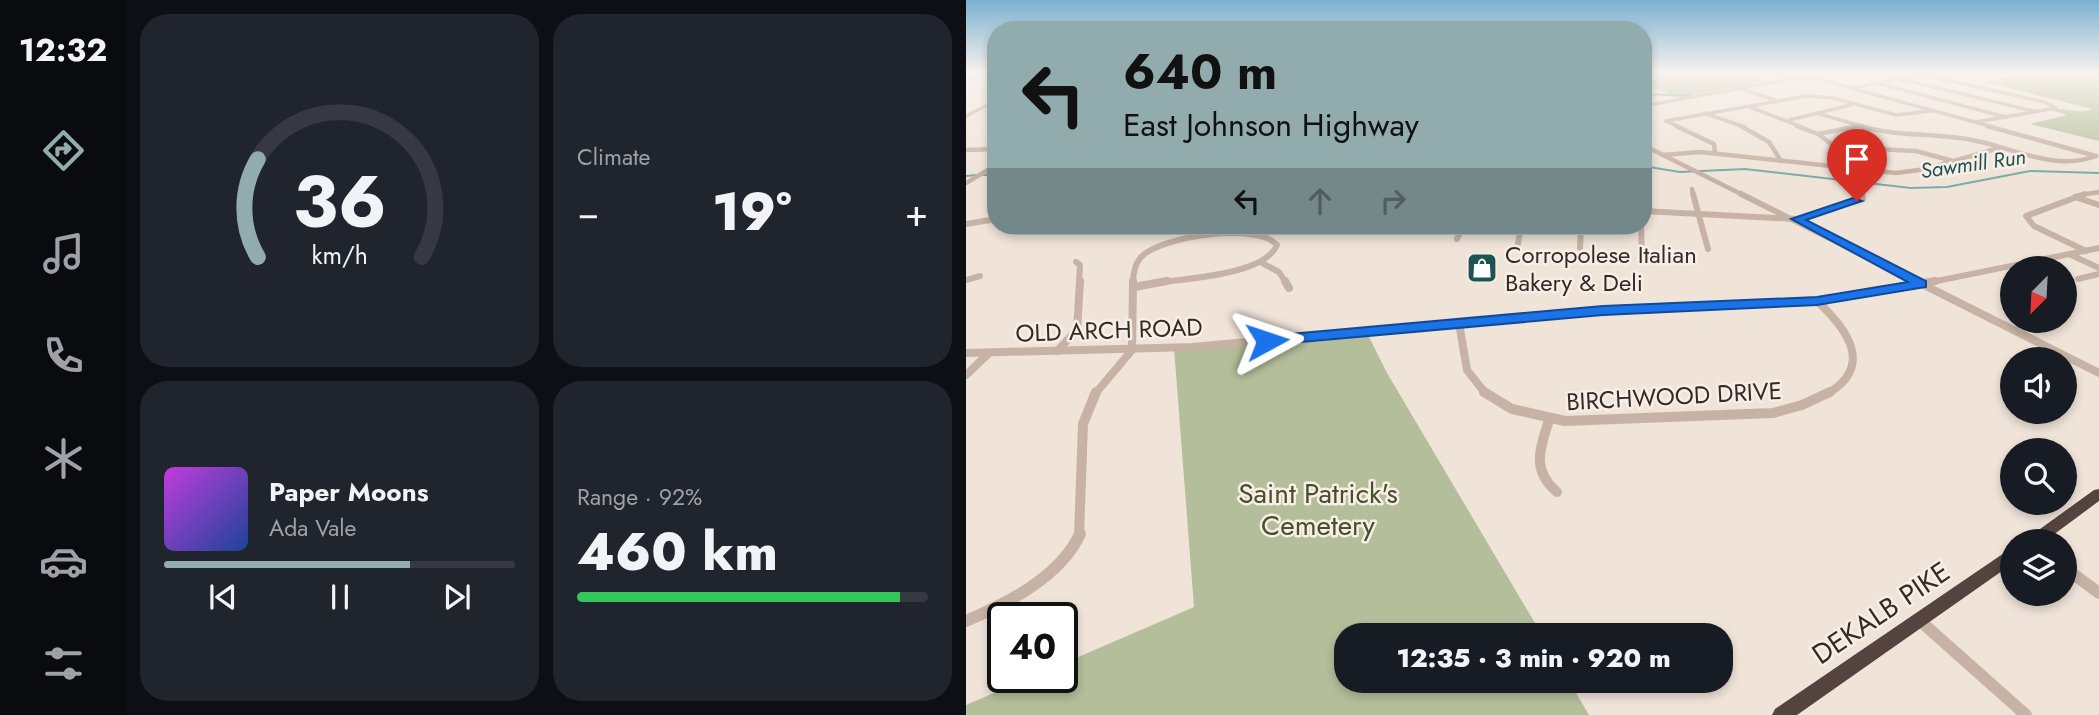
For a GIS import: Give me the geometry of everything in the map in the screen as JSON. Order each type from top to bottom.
[{"type":"highway","points":[[2051,529],[2099,494]]},
{"type":"highway","name":"DEKALB PIKE","points":[[1781,715],[2000,564]]},
{"type":"street","points":[[966,116],[985,106]]},
{"type":"street","points":[[1716,153],[1714,144],[1666,121],[1753,106]]},
{"type":"street","points":[[1787,121],[1848,106]]},
{"type":"street","points":[[1860,106],[1896,115],[1931,110]]},
{"type":"street","points":[[1816,113],[1858,126],[1953,136],[2060,163],[2080,163],[2096,156],[1918,106]]},
{"type":"street","points":[[1965,106],[2006,117]]},
{"type":"street","points":[[2015,106],[2037,112]]},
{"type":"street","points":[[1973,122],[2056,108],[2052,106]]},
{"type":"street","points":[[1750,107],[1818,134],[1860,170]]},
{"type":"street","points":[[1703,113],[1762,136],[1776,147],[1781,161]]},
{"type":"street","points":[[1818,134],[1839,132],[1858,126]]},
{"type":"street","points":[[1836,147],[1916,151],[1953,161]]},
{"type":"street","points":[[1663,155],[1681,151],[1716,153],[1860,170],[1916,172],[1999,148]]},
{"type":"street","points":[[966,150],[987,149]]},
{"type":"street","points":[[1652,150],[1796,219],[2099,373]]},
{"type":"street","points":[[966,183],[987,170]]},
{"type":"street","points":[[1692,189],[1696,213],[1708,249]]},
{"type":"street","points":[[1652,211],[1796,219],[1863,199],[1861,191]]},
{"type":"street","points":[[2085,251],[2026,219],[2026,216],[2074,197],[2099,192]]},
{"type":"street","points":[[2074,197],[2099,205]]},
{"type":"street","points":[[966,224],[987,220]]},
{"type":"street","points":[[966,621],[1022,591],[1060,561],[1080,534],[1086,411],[1097,389],[1132,349],[1133,287],[1135,267],[1141,257],[1177,241],[1228,235]]},
{"type":"street","points":[[1133,287],[1238,271],[1262,263],[1273,256],[1277,245],[1264,235]]},
{"type":"street","points":[[1457,239],[1459,235]]},
{"type":"street","points":[[1517,249],[1519,235]]},
{"type":"street","points":[[1580,247],[1581,235]]},
{"type":"street","points":[[1641,235],[1642,256]]},
{"type":"street","name":"OLD ARCH ROAD","points":[[966,353],[1224,345],[1628,309],[1817,301],[1922,284],[2099,248]]},
{"type":"street","points":[[2069,254],[2099,268]]},
{"type":"street","points":[[1057,351],[1077,330],[1080,273],[1076,262]]},
{"type":"street","points":[[1262,263],[1279,272],[1289,288]]},
{"type":"street","points":[[2078,279],[2099,274]]},
{"type":"street","points":[[966,280],[980,276]]},
{"type":"street","name":"BIRCHWOOD DRIVE","points":[[1459,323],[1466,368],[1476,384],[1506,406],[1549,420],[1773,414],[1819,401],[1840,384],[1854,357],[1843,329],[1817,301]]},
{"type":"street","points":[[966,375],[989,353]]},
{"type":"street","points":[[1549,420],[1538,467],[1546,484],[1558,492]]},
{"type":"street","points":[[2077,577],[2099,593]]},
{"type":"street","points":[[1918,619],[2026,715]]},
{"type":"green space","points":[[2082,106],[2099,106],[2099,141],[2030,124],[2067,115],[2051,110],[2092,109]]},
{"type":"green space","name":"Saint Patrick's Cemetery","points":[[1366,331],[1387,373],[1535,623],[1334,623],[1334,693],[1576,693],[1589,715],[966,715],[966,705],[994,693],[1078,693],[1078,657],[1194,607],[1174,348]]},
{"type":"waterway","name":"Sawmill Run","points":[[1652,167],[1680,172],[1745,169],[1911,188],[1947,187],[2030,171],[2099,173]]},
{"type":"waterway","name":"Sawmill Run","points":[[966,176],[977,175]]},
{"type":"place","name":"Corropolese Italian Bakery & Deli","points":[[1482,268]]},
{"type":"route","points":[[1267,341],[1628,309],[1817,301],[1922,284],[1796,219],[1857,201]]}]
